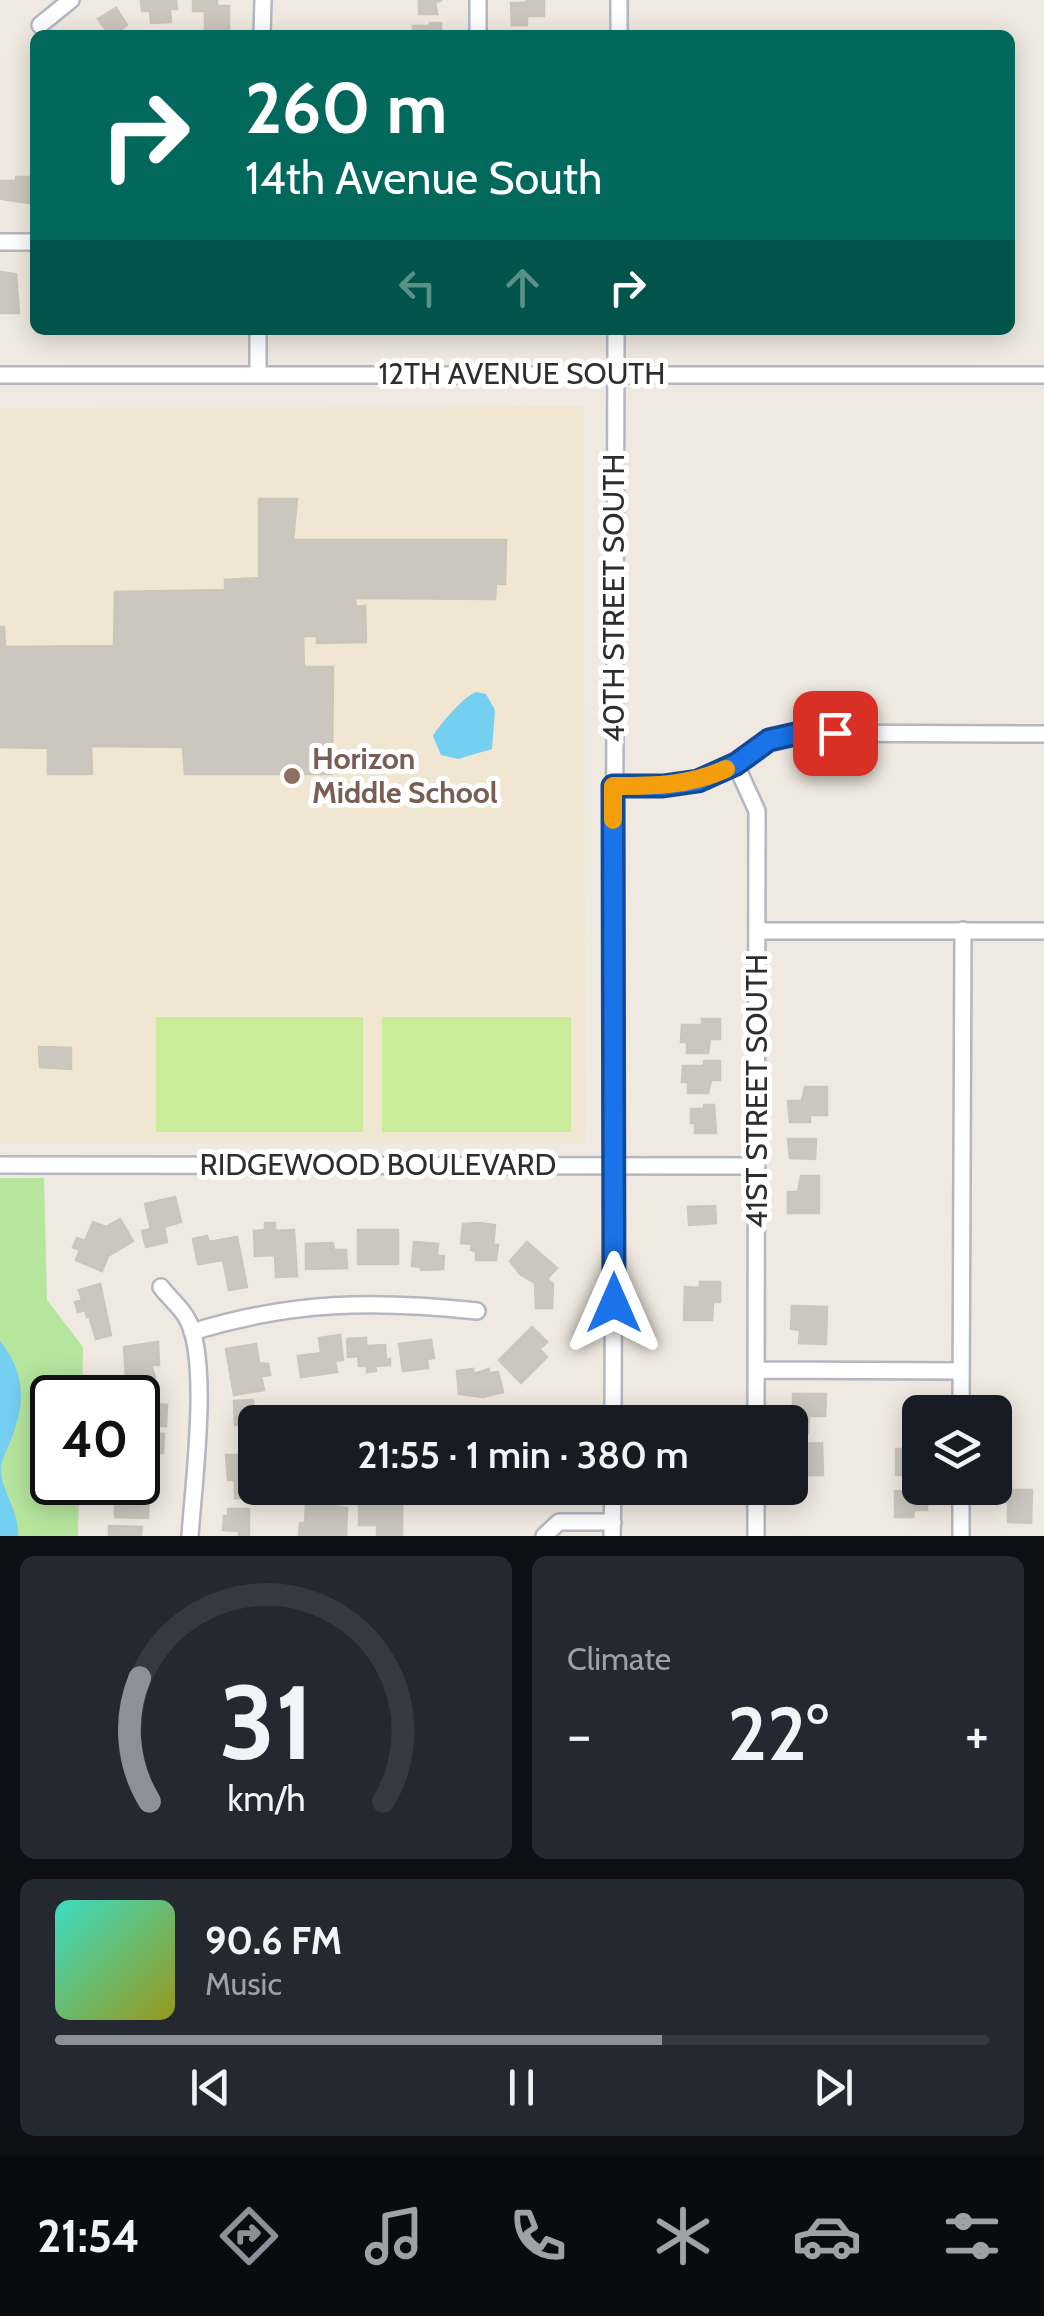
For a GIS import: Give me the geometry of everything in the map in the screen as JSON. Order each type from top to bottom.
[{"type":"street","points":[[40,26],[71,0]]},
{"type":"street","points":[[262,0],[262,30]]},
{"type":"street","points":[[478,0],[478,30]]},
{"type":"street","points":[[619,30],[620,0]]},
{"type":"street","points":[[0,242],[30,242]]},
{"type":"street","points":[[258,335],[258,375]]},
{"type":"street","name":"40TH STREET SOUTH","points":[[614,1405],[616,335]]},
{"type":"street","name":"12TH AVENUE SOUTH","points":[[0,375],[1044,375]]},
{"type":"street","points":[[613,786],[698,781],[736,764],[769,740],[800,733],[1044,734]]},
{"type":"street","name":"41ST STREET SOUTH","points":[[736,764],[757,811],[756,1405]]},
{"type":"street","points":[[961,1395],[963,930]]},
{"type":"street","points":[[756,931],[1044,931]]},
{"type":"street","name":"RIDGEWOOD BOULEVARD","points":[[0,1165],[757,1166]]},
{"type":"street","points":[[161,1287],[186,1317],[192,1332],[199,1401],[190,1536]]},
{"type":"street","points":[[192,1332],[253,1316],[347,1303],[477,1311]]},
{"type":"street","points":[[756,1370],[962,1371]]},
{"type":"street","points":[[756,1505],[756,1536]]},
{"type":"street","points":[[961,1505],[961,1536]]},
{"type":"street","points":[[544,1536],[559,1522],[612,1529]]},
{"type":"shaded area","name":"Horizon Middle School","points":[[584,406],[585,1144],[0,1144],[0,408]]},
{"type":"green space","points":[[156,1017],[363,1017],[363,1132],[156,1132]]},
{"type":"green space","points":[[382,1017],[571,1017],[571,1132],[382,1132]]},
{"type":"green space","points":[[0,1178],[44,1178],[47,1300],[83,1347],[82,1375],[30,1375],[30,1505],[79,1505],[78,1536],[0,1536]]},
{"type":"water","points":[[476,692],[486,694],[495,710],[492,749],[458,759],[441,755],[433,736],[458,705]]},
{"type":"water","points":[[0,1341],[14,1364],[21,1387],[17,1424],[1,1467],[18,1536],[0,1536]]},
{"type":"building","points":[[141,0],[176,0],[177,9],[170,9],[171,22],[151,23],[150,11],[142,11]]},
{"type":"building","points":[[193,0],[217,0],[217,6],[229,6],[229,30],[205,30],[205,11],[193,11]]},
{"type":"building","points":[[419,0],[442,0],[435,2],[437,14],[419,14]]},
{"type":"building","points":[[544,0],[544,16],[527,16],[527,25],[512,25],[511,3]]},
{"type":"building","points":[[116,8],[127,25],[120,30],[106,30],[98,19]]},
{"type":"building","points":[[441,23],[441,30],[413,30],[413,26]]},
{"type":"building","points":[[16,177],[30,177],[30,203],[1,199],[1,181],[16,181]]},
{"type":"building","points":[[0,272],[16,274],[19,313],[0,313]]},
{"type":"building","points":[[259,499],[297,499],[293,540],[506,540],[505,584],[496,584],[495,599],[355,598],[356,607],[365,606],[366,642],[317,643],[317,636],[303,636],[304,667],[333,667],[332,774],[185,774],[183,747],[91,746],[92,774],[48,774],[48,748],[0,747],[0,627],[4,627],[5,647],[114,646],[115,592],[225,590],[225,580],[259,578]]},
{"type":"building","points":[[702,1019],[720,1019],[720,1039],[710,1039],[708,1053],[687,1053],[687,1042],[681,1042],[682,1025],[702,1025]]},
{"type":"building","points":[[39,1047],[71,1048],[71,1069],[40,1067]]},
{"type":"building","points":[[704,1061],[720,1061],[720,1080],[711,1080],[708,1093],[688,1093],[688,1082],[682,1082],[683,1066],[704,1066]]},
{"type":"building","points":[[805,1087],[827,1087],[827,1115],[810,1115],[810,1122],[790,1122],[788,1101],[802,1101]]},
{"type":"building","points":[[704,1105],[714,1105],[716,1133],[695,1133],[691,1109],[704,1109]]},
{"type":"building","points":[[788,1139],[816,1139],[815,1159],[790,1158]]},
{"type":"building","points":[[801,1176],[819,1176],[819,1213],[788,1213],[788,1192],[798,1192]]},
{"type":"building","points":[[175,1197],[181,1222],[164,1227],[167,1242],[146,1247],[142,1231],[151,1229],[145,1204]]},
{"type":"building","points":[[715,1206],[716,1223],[689,1225],[688,1207]]},
{"type":"building","points":[[120,1219],[133,1241],[108,1256],[102,1271],[76,1260],[80,1250],[73,1247],[77,1238],[85,1241],[93,1222],[106,1227]]},
{"type":"building","points":[[265,1223],[275,1223],[275,1231],[294,1230],[297,1276],[276,1277],[275,1255],[255,1256],[254,1231],[265,1230]]},
{"type":"building","points":[[463,1224],[495,1225],[496,1260],[476,1260],[472,1244],[461,1243]]},
{"type":"building","points":[[358,1230],[398,1230],[398,1264],[358,1264]]},
{"type":"building","points":[[207,1236],[209,1242],[237,1237],[247,1287],[229,1290],[223,1260],[198,1264],[193,1239]]},
{"type":"building","points":[[414,1242],[438,1244],[437,1256],[444,1256],[443,1269],[421,1270],[412,1266]]},
{"type":"building","points":[[527,1242],[557,1268],[547,1279],[553,1284],[552,1308],[536,1308],[535,1283],[520,1274],[510,1261]]},
{"type":"building","points":[[333,1243],[334,1250],[346,1250],[347,1268],[306,1269],[306,1244]]},
{"type":"building","points":[[700,1282],[720,1282],[720,1302],[713,1302],[712,1320],[684,1320],[685,1287],[700,1288]]},
{"type":"building","points":[[100,1284],[111,1335],[96,1339],[89,1316],[85,1310],[78,1312],[75,1302],[82,1300],[79,1290]]},
{"type":"building","points":[[792,1306],[827,1307],[826,1344],[799,1343],[800,1330],[791,1329]]},
{"type":"building","points":[[532,1327],[547,1342],[539,1349],[547,1357],[521,1383],[499,1360]]},
{"type":"building","points":[[340,1335],[343,1360],[335,1361],[337,1372],[301,1377],[298,1356],[321,1353],[319,1338]]},
{"type":"building","points":[[366,1338],[366,1346],[385,1345],[390,1365],[375,1366],[376,1371],[367,1372],[367,1366],[359,1366],[358,1356],[348,1357],[347,1339]]},
{"type":"building","points":[[431,1340],[434,1358],[427,1359],[428,1368],[403,1371],[399,1344]]},
{"type":"building","points":[[158,1342],[159,1365],[151,1365],[154,1375],[126,1375],[124,1347]]},
{"type":"building","points":[[256,1344],[259,1363],[268,1364],[270,1375],[261,1376],[264,1390],[234,1395],[226,1349]]},
{"type":"building","points":[[473,1369],[474,1374],[489,1369],[489,1373],[498,1372],[503,1392],[483,1397],[459,1394],[457,1371]]},
{"type":"building","points":[[793,1394],[826,1394],[825,1416],[809,1416],[808,1433],[808,1405],[793,1405]]},
{"type":"building","points":[[253,1400],[253,1405],[238,1405],[235,1425],[234,1401]]},
{"type":"building","points":[[160,1404],[167,1405],[166,1426],[160,1426]]},
{"type":"building","points":[[160,1434],[164,1434],[160,1453]]},
{"type":"building","points":[[822,1443],[823,1475],[808,1475],[808,1444]]},
{"type":"building","points":[[896,1449],[902,1449],[902,1475],[896,1475]]},
{"type":"building","points":[[226,1455],[238,1455],[238,1498],[235,1480],[228,1480]]},
{"type":"building","points":[[1012,1490],[1032,1490],[1031,1523],[1008,1522]]},
{"type":"building","points":[[895,1491],[902,1491],[902,1505],[927,1505],[927,1510],[914,1510],[913,1517],[895,1517]]},
{"type":"building","points":[[115,1505],[148,1505],[148,1518],[115,1517]]},
{"type":"building","points":[[359,1505],[402,1505],[402,1536],[377,1536],[377,1525],[359,1525]]},
{"type":"building","points":[[306,1506],[347,1508],[346,1536],[299,1536]]},
{"type":"building","points":[[228,1509],[249,1509],[249,1536],[223,1530]]},
{"type":"building","points":[[109,1526],[142,1527],[141,1536],[109,1536]]},
{"type":"slow traffic","points":[[613,820],[613,786],[698,781],[726,769]]},
{"type":"place","name":"Horizon Middle School","points":[[292,776]]},
{"type":"route","points":[[614,1303],[613,786],[698,781],[736,764],[769,740],[800,733],[835,733]]}]
